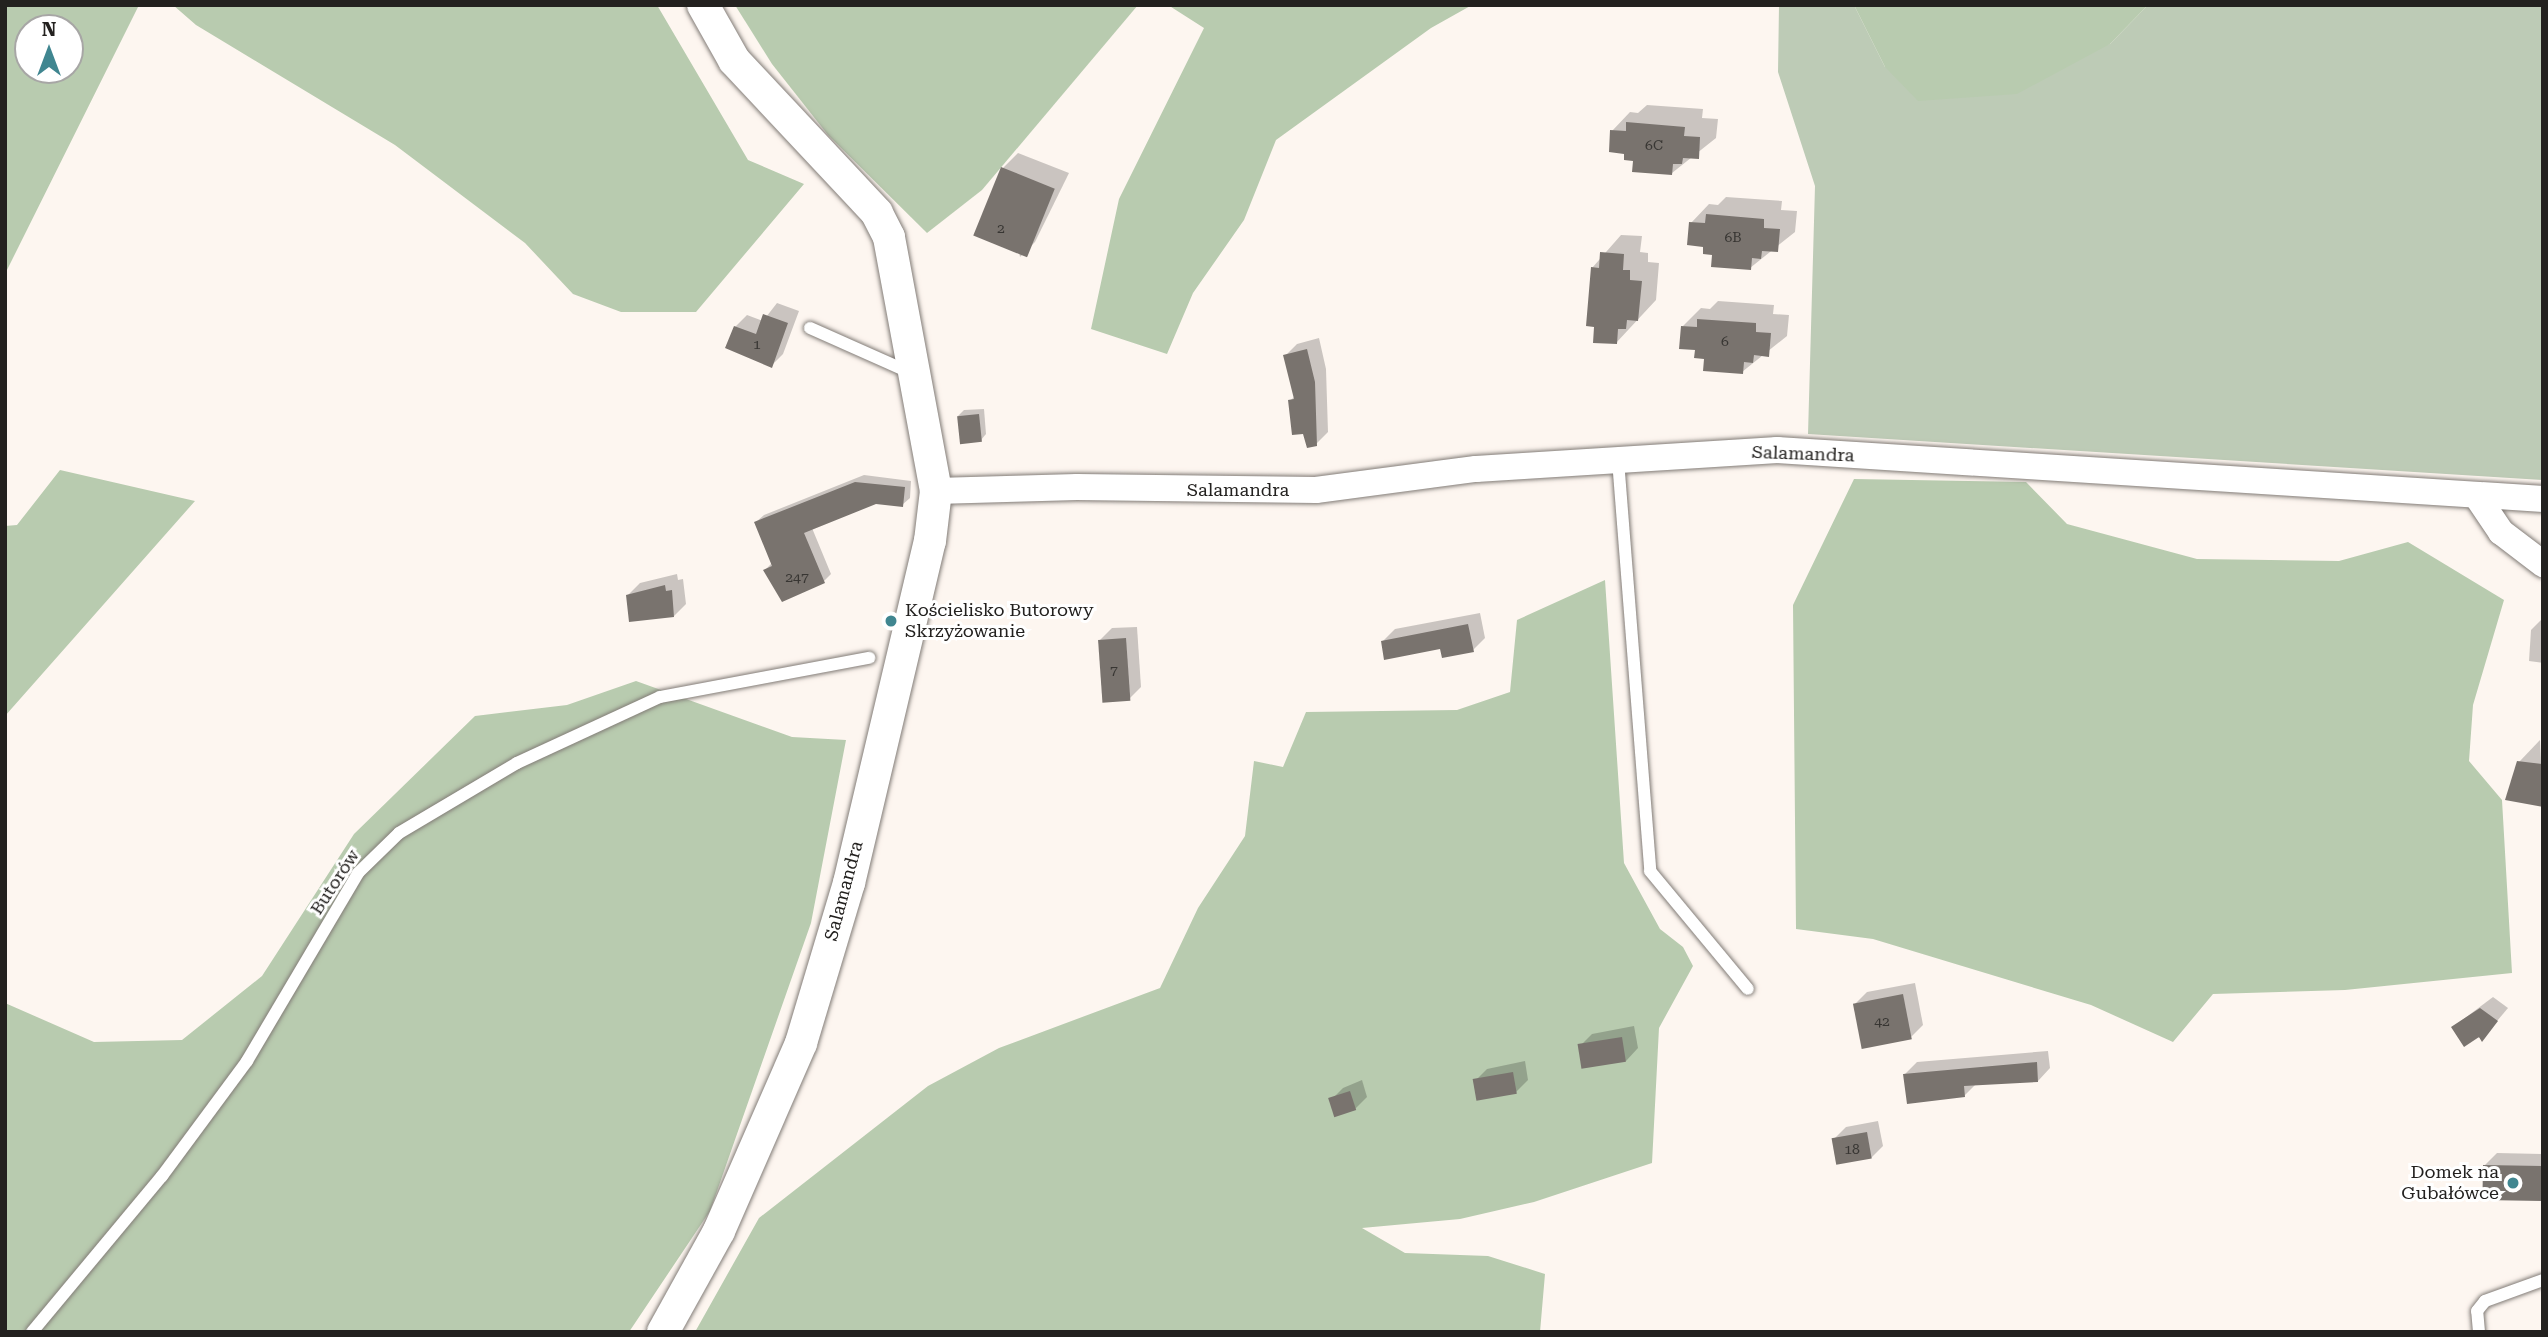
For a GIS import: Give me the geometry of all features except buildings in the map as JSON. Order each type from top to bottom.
[{"type":"street","points":[[703,5],[734,60],[877,213],[888,237],[911,373],[936,491]]},
{"type":"street","name":"Salamandra","points":[[663,1332],[719,1231],[801,1043],[849,883],[881,660],[930,541],[936,491],[1077,487],[1316,490],[1476,469],[1777,450],[2543,499]]},
{"type":"street","points":[[2476,495],[2501,532],[2543,564]]},
{"type":"lane","points":[[810,328],[911,373]]},
{"type":"lane","points":[[1618,460],[1650,871],[1748,989]]},
{"type":"lane","name":"Butorów","points":[[32,1332],[162,1176],[247,1061],[358,873],[399,833],[517,763],[660,697],[881,660]]},
{"type":"lane","points":[[2479,1332],[2477,1311],[2485,1301],[2543,1280]]},
{"type":"green space","points":[[5,5],[139,5],[5,274]]},
{"type":"green space","points":[[173,5],[657,5],[748,160],[804,184],[696,312],[621,312],[573,294],[525,243],[395,145],[196,25]]},
{"type":"green space","points":[[735,5],[1138,5],[982,190],[927,233],[828,135],[772,64]]},
{"type":"green space","points":[[1168,5],[1472,5],[1431,28],[1276,140],[1244,220],[1193,293],[1167,354],[1091,329],[1119,199],[1204,28]]},
{"type":"green space","points":[[1779,5],[1854,5],[1885,67],[2110,44],[2148,5],[2543,5],[2543,480],[1808,434],[1815,186],[1778,72]]},
{"type":"green space","points":[[1854,5],[2148,5],[2110,44],[2017,94],[1918,101],[1885,67]]},
{"type":"green space","points":[[60,470],[195,501],[5,716],[5,526],[17,525]]},
{"type":"green space","points":[[1854,479],[2026,482],[2067,524],[2197,559],[2339,561],[2408,542],[2504,600],[2473,705],[2469,761],[2502,800],[2512,973],[2345,990],[2213,994],[2173,1042],[2091,1005],[1873,939],[1796,929],[1793,605]]},
{"type":"green space","points":[[1605,580],[1624,863],[1660,929],[1683,947],[1693,966],[1659,1028],[1652,1163],[1534,1202],[1460,1219],[1362,1228],[1405,1253],[1488,1256],[1545,1274],[1540,1332],[695,1332],[759,1218],[928,1086],[999,1048],[1160,988],[1198,908],[1245,836],[1254,761],[1283,767],[1306,712],[1457,710],[1510,692],[1517,620]]},
{"type":"green space","points":[[636,681],[792,737],[846,740],[811,923],[710,1211],[629,1332],[5,1332],[5,1003],[94,1042],[182,1040],[262,976],[354,834],[475,716],[567,705]]},
{"type":"place","name":"Kościelisko Butorowy Skrzyżowanie","points":[[891,621]]},
{"type":"place","name":"Domek na Gubałówce","points":[[2513,1183]]}]
